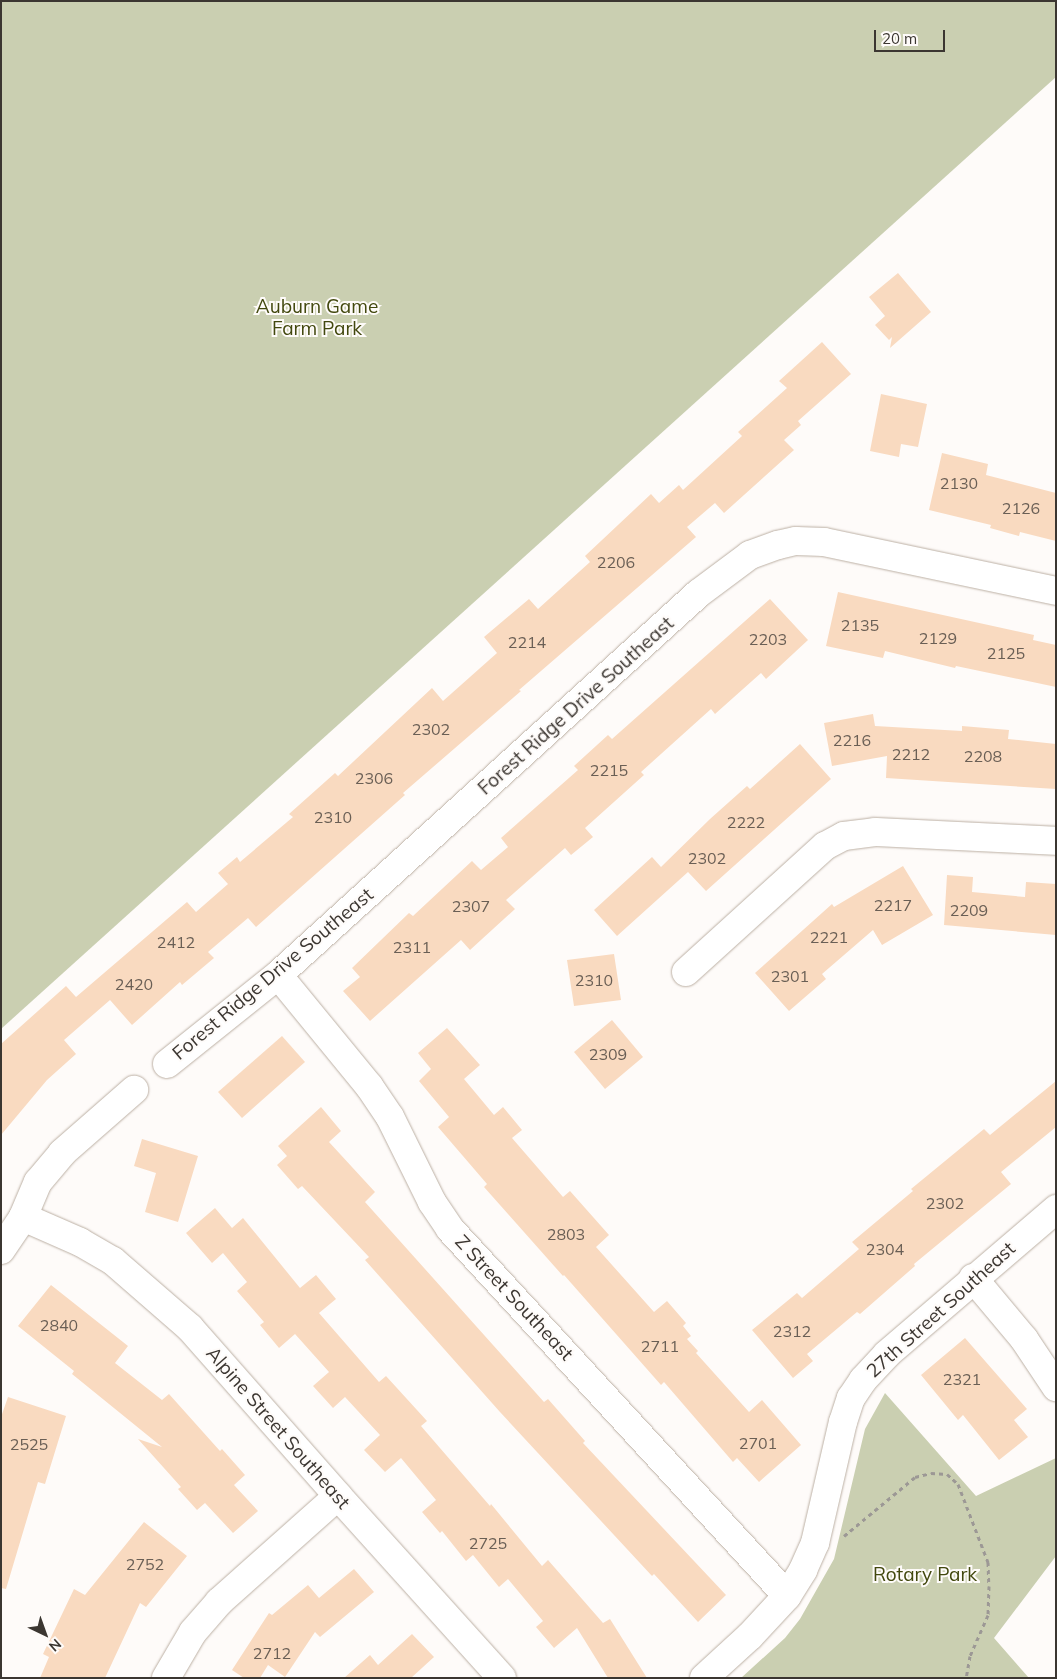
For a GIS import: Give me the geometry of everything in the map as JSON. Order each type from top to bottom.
[{"type":"street","name":"Forest Ridge Drive Southeast","points":[[167,1064],[278,975],[700,593],[750,555],[787,543],[824,542],[1056,591]]},
{"type":"street","points":[[686,972],[825,846],[844,836],[875,832],[1056,840]]},
{"type":"street","name":"Z Street Southeast","points":[[278,975],[369,1086],[390,1117],[432,1202],[450,1229],[787,1596]]},
{"type":"street","points":[[1,1250],[23,1218],[38,1182],[62,1153],[134,1090]]},
{"type":"street","name":"27th Street Southeast","points":[[704,1678],[750,1636],[787,1596],[803,1570],[814,1543],[843,1422],[851,1398],[863,1380],[887,1354],[973,1278],[1056,1209]]},
{"type":"street","name":"Alpine Street Southeast","points":[[23,1218],[80,1242],[113,1261],[156,1296],[190,1328],[502,1678]]},
{"type":"street","points":[[973,1278],[1024,1339],[1056,1387]]},
{"type":"street","points":[[166,1678],[193,1632],[219,1602],[338,1496]]},
{"type":"path","points":[[838,1541],[915,1477],[931,1473],[947,1474],[958,1484],[988,1562],[989,1586],[988,1615],[970,1656],[966,1678]]},
{"type":"green space","name":"Auburn Game Farm Park","points":[[1,1],[1056,1],[1056,77],[1,1029]]},
{"type":"green space","name":"Rotary Park","points":[[885,1393],[976,1496],[1056,1458],[1056,1556],[994,1638],[1029,1678],[741,1678],[785,1638],[800,1619],[834,1559],[865,1429]]},
{"type":"building","points":[[898,273],[931,312],[890,348],[892,337],[889,340],[875,325],[885,316],[869,297]]},
{"type":"building","points":[[822,342],[851,374],[798,421],[801,425],[784,440],[794,450],[724,513],[715,503],[687,527],[696,537],[519,690],[521,691],[403,793],[405,795],[256,927],[248,918],[208,952],[214,958],[182,985],[180,982],[132,1025],[110,1000],[64,1040],[76,1054],[47,1080],[1,1135],[1,1044],[66,986],[76,997],[187,902],[196,912],[228,884],[218,873],[237,857],[240,862],[293,817],[289,814],[335,773],[338,776],[432,688],[443,701],[497,653],[484,637],[529,599],[538,609],[590,562],[585,556],[651,494],[659,503],[679,485],[683,490],[742,436],[738,432],[787,388],[779,381]]},
{"type":"building","points":[[881,394],[927,404],[918,447],[901,444],[899,457],[870,451]]},
{"type":"building","points":[[942,453],[988,464],[986,475],[1056,493],[1056,541],[1020,532],[1019,536],[990,528],[991,525],[929,510]]},
{"type":"building","points":[[838,592],[1034,635],[1033,640],[1056,645],[1056,687],[956,666],[955,668],[885,651],[883,658],[826,646]]},
{"type":"building","points":[[770,599],[808,640],[766,679],[761,673],[715,714],[711,709],[641,772],[644,775],[585,828],[593,837],[571,855],[565,848],[506,900],[515,909],[470,950],[461,940],[370,1021],[343,991],[360,977],[352,968],[409,913],[413,916],[472,861],[481,870],[508,847],[501,838],[578,770],[574,766],[608,735],[612,739]]},
{"type":"building","points":[[873,714],[875,726],[962,731],[962,726],[1009,730],[1008,739],[1056,744],[1056,789],[886,778],[887,756],[832,766],[824,723]]},
{"type":"building","points":[[800,744],[831,779],[706,891],[688,872],[617,936],[594,910],[652,857],[661,867],[747,786],[750,789]]},
{"type":"building","points":[[903,866],[933,915],[882,945],[873,930],[822,974],[826,979],[789,1011],[755,973],[832,904],[834,907]]},
{"type":"building","points":[[947,875],[973,877],[972,892],[1025,897],[1026,882],[1056,884],[1056,935],[944,925]]},
{"type":"building","points":[[614,954],[621,1000],[574,1006],[567,960]]},
{"type":"building","points":[[612,1020],[643,1057],[605,1089],[574,1052]]},
{"type":"building","points":[[447,1028],[480,1065],[464,1079],[494,1115],[503,1107],[522,1130],[512,1138],[563,1197],[570,1191],[609,1235],[596,1247],[654,1312],[667,1301],[686,1323],[683,1326],[691,1336],[687,1339],[698,1351],[696,1353],[749,1412],[762,1400],[801,1445],[759,1482],[737,1458],[733,1462],[664,1382],[661,1385],[484,1187],[487,1184],[438,1127],[449,1117],[419,1081],[431,1069],[418,1053]]},
{"type":"building","points":[[282,1036],[305,1062],[242,1118],[218,1092]]},
{"type":"building","points":[[1056,1081],[1056,1127],[1001,1172],[1011,1184],[914,1264],[915,1266],[860,1314],[857,1312],[807,1354],[813,1361],[793,1378],[752,1330],[797,1293],[802,1298],[859,1249],[852,1242],[913,1191],[911,1189],[984,1129],[990,1135]]},
{"type":"building","points":[[321,1107],[341,1131],[329,1142],[375,1192],[365,1202],[544,1402],[548,1399],[585,1441],[583,1443],[726,1595],[698,1622],[654,1574],[652,1576],[500,1412],[365,1260],[369,1257],[302,1186],[298,1189],[277,1165],[287,1156],[278,1146]]},
{"type":"building","points":[[142,1139],[198,1156],[178,1222],[145,1212],[156,1173],[134,1166]]},
{"type":"building","points":[[215,1208],[232,1228],[243,1218],[300,1288],[316,1275],[336,1299],[319,1313],[379,1382],[386,1376],[427,1421],[421,1426],[490,1506],[491,1504],[542,1566],[548,1560],[603,1623],[610,1619],[647,1678],[608,1678],[577,1628],[554,1648],[536,1627],[543,1621],[508,1579],[499,1587],[473,1555],[466,1561],[442,1531],[440,1533],[422,1512],[436,1500],[401,1458],[385,1472],[364,1450],[380,1435],[345,1397],[333,1408],[313,1386],[329,1372],[295,1334],[279,1348],[260,1325],[264,1322],[237,1291],[247,1282],[223,1253],[212,1263],[186,1233]]},
{"type":"building","points":[[51,1285],[128,1346],[115,1363],[162,1400],[169,1394],[220,1451],[222,1449],[245,1475],[234,1485],[258,1511],[233,1533],[205,1503],[197,1510],[178,1489],[181,1487],[138,1439],[162,1447],[72,1374],[74,1371],[18,1326]]},
{"type":"building","points":[[965,1338],[1027,1409],[1014,1420],[1028,1437],[999,1460],[963,1415],[958,1420],[921,1375]]},
{"type":"building","points":[[8,1397],[66,1416],[45,1484],[38,1482],[6,1589],[1,1588],[1,1417]]},
{"type":"building","points":[[144,1522],[187,1556],[146,1607],[140,1603],[105,1678],[40,1678],[49,1657],[43,1654],[74,1589],[85,1595]]},
{"type":"building","points":[[354,1569],[374,1592],[320,1637],[315,1632],[285,1677],[268,1665],[260,1678],[244,1678],[232,1670],[269,1613],[272,1615],[308,1585],[319,1598]]},
{"type":"building","points":[[412,1634],[434,1657],[411,1678],[344,1678],[370,1655],[378,1665]]}]
